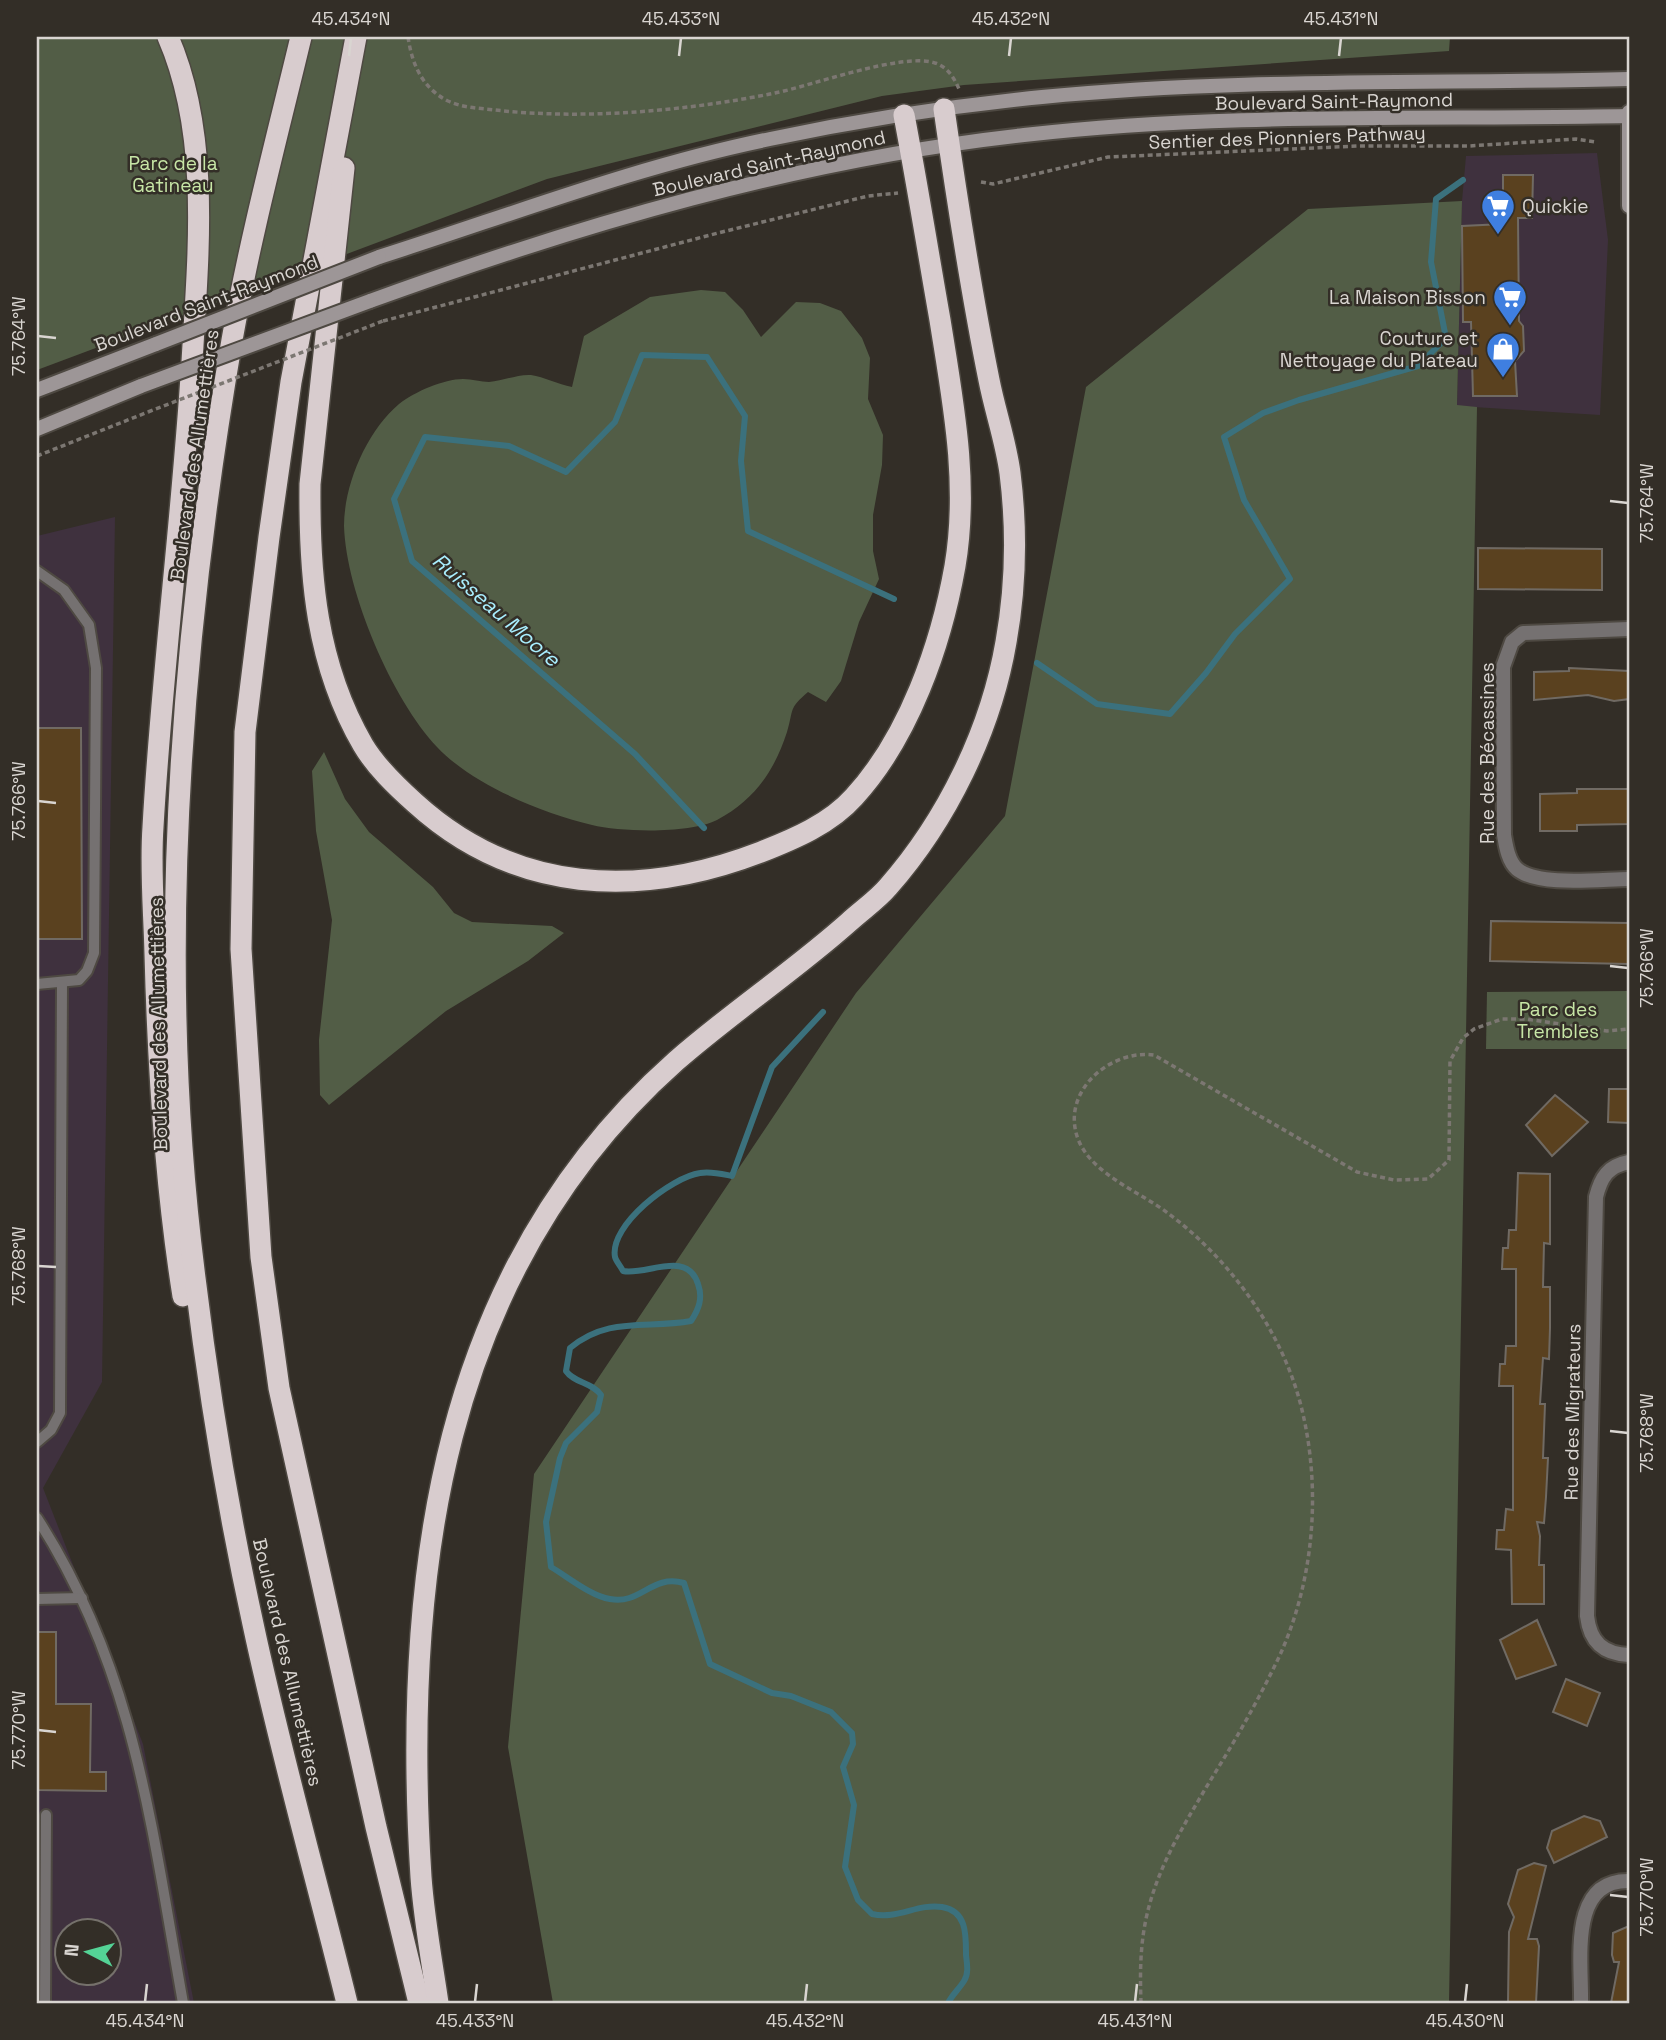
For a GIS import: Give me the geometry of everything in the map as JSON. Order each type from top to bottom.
[{"type":"highway","points":[[168,37],[188,108],[196,172],[198,225],[188,436],[161,694],[152,832],[162,1117],[187,1322],[253,1623]]},
{"type":"highway","name":"Boulevard des Allumettières","points":[[301,37],[235,324],[208,498],[187,679],[176,932],[181,1120],[194,1275],[253,1623],[347,2003]]},
{"type":"highway","points":[[357,37],[310,484],[311,569],[316,616],[327,663],[345,710],[365,749],[397,787],[432,818],[468,843],[507,862],[547,874],[597,883],[641,883],[725,866],[813,829],[853,799],[879,765],[901,728],[919,685],[947,602],[960,528],[961,499],[956,420],[904,115]]},
{"type":"highway","points":[[357,37],[291,382],[265,565],[246,732],[241,949],[261,1258],[278,1388],[367,1788],[419,2003]]},
{"type":"highway","points":[[438,2003],[422,1880],[417,1715],[422,1599],[439,1491],[464,1388],[495,1308],[541,1220],[593,1147],[675,1062],[823,946],[887,888],[947,807],[984,724],[1006,644],[1016,553],[1010,470],[989,381],[944,109]]},
{"type":"main road","name":"Boulevard Saint-Raymond","points":[[37,390],[379,257],[645,171],[768,139],[904,115],[1043,97],[1151,90],[1629,79]]},
{"type":"main road","name":"Boulevard Saint-Raymond","points":[[37,429],[141,386],[370,301],[633,213],[809,169],[1080,129],[1247,120],[1629,115]]},
{"type":"main road","points":[[1629,115],[1629,206]]},
{"type":"street","name":"Rue des Bécassines","points":[[1629,629],[1523,633],[1512,642],[1506,653],[1503,692],[1504,835],[1507,853],[1515,868],[1529,876],[1546,879],[1629,879]]},
{"type":"street","name":"Rue des Migrateurs","points":[[1629,1162],[1608,1171],[1600,1182],[1596,1197],[1587,1616],[1589,1631],[1595,1642],[1606,1651],[1629,1655]]},
{"type":"street","points":[[1581,2003],[1583,1922],[1586,1906],[1605,1884],[1629,1881]]},
{"type":"lane","points":[[37,571],[64,590],[89,625],[96,668],[94,953],[87,971],[79,980],[62,984],[37,984]]},
{"type":"lane","points":[[37,1442],[51,1430],[60,1413],[62,984]]},
{"type":"lane","points":[[37,1518],[82,1598],[108,1658],[125,1708],[150,1815],[183,2003]]},
{"type":"lane","points":[[37,1599],[82,1598]]},
{"type":"lane","points":[[45,2003],[46,1815]]},
{"type":"path","points":[[408,37],[412,59],[419,76],[430,89],[447,101],[463,107],[535,115],[681,107],[775,93],[860,70],[925,61],[937,63],[950,71],[960,91]]},
{"type":"path","name":"Sentier des Pionniers Pathway","points":[[981,182],[993,184],[1121,156],[1333,147],[1469,146],[1576,139],[1596,142]]},
{"type":"path","points":[[37,456],[383,321],[731,230],[868,196],[898,193]]},
{"type":"path","points":[[1141,2003],[1142,1941],[1146,1915],[1165,1860],[1178,1832],[1261,1693],[1279,1657],[1300,1603],[1308,1569],[1311,1532],[1309,1457],[1300,1401],[1278,1347],[1254,1304],[1203,1242],[1166,1211],[1105,1171],[1090,1156],[1079,1140],[1075,1125],[1080,1096],[1098,1071],[1124,1055],[1154,1055],[1357,1172],[1394,1180],[1428,1179],[1449,1160],[1450,1061],[1463,1038],[1474,1029],[1502,1019],[1607,1031],[1629,1028]]},
{"type":"shaded area","points":[[1597,153],[1608,240],[1600,415],[1457,406],[1462,201],[1466,156]]},
{"type":"shaded area","points":[[115,517],[102,1382],[43,1488],[143,1744],[194,2003],[37,2003],[37,536]]},
{"type":"green space","name":"Parc de la Gatineau","points":[[37,37],[1450,37],[1449,51],[964,85],[882,96],[547,179],[37,370]]},
{"type":"green space","points":[[1462,201],[1457,405],[1477,407],[1449,2003],[553,2003],[508,1747],[534,1474],[856,993],[1005,816],[1086,387],[1308,209]]},
{"type":"green space","points":[[701,290],[725,292],[743,310],[761,337],[796,302],[820,303],[841,311],[862,338],[870,358],[868,399],[883,435],[882,465],[873,515],[873,551],[879,579],[859,622],[841,681],[826,702],[808,692],[797,702],[776,760],[761,784],[742,803],[717,820],[690,828],[637,830],[592,825],[530,805],[469,774],[437,747],[420,726],[388,673],[362,612],[347,552],[344,526],[348,493],[360,459],[377,429],[387,415],[413,395],[455,380],[489,382],[526,375],[572,387],[584,336],[650,297]]},
{"type":"green space","points":[[324,752],[345,799],[369,832],[433,887],[454,913],[472,922],[552,926],[564,933],[528,961],[446,1011],[329,1105],[320,1095],[319,1040],[332,920],[316,831],[312,771]]},
{"type":"green space","name":"Parc des Trembles","points":[[1629,991],[1629,1049],[1486,1049],[1487,992]]},
{"type":"building","points":[[1503,175],[1533,175],[1532,218],[1518,218],[1519,321],[1523,326],[1524,351],[1515,361],[1517,396],[1473,396],[1471,322],[1463,322],[1462,226],[1503,224]]},
{"type":"building","points":[[1478,548],[1602,549],[1602,590],[1478,589]]},
{"type":"building","points":[[1569,668],[1629,671],[1629,699],[1614,701],[1588,695],[1534,700],[1534,672],[1569,671]]},
{"type":"building","points":[[37,728],[81,728],[82,939],[37,939]]},
{"type":"building","points":[[1577,789],[1629,789],[1629,824],[1577,825],[1577,831],[1540,831],[1540,794],[1577,793]]},
{"type":"building","points":[[1491,921],[1629,923],[1629,964],[1490,961]]},
{"type":"building","points":[[1609,1089],[1629,1089],[1629,1123],[1608,1122]]},
{"type":"building","points":[[1555,1095],[1588,1122],[1552,1156],[1526,1125]]},
{"type":"building","points":[[1518,1173],[1550,1174],[1550,1244],[1544,1243],[1543,1287],[1550,1287],[1549,1359],[1543,1358],[1540,1404],[1545,1404],[1543,1458],[1548,1458],[1544,1523],[1537,1522],[1540,1536],[1539,1565],[1544,1565],[1544,1604],[1512,1604],[1511,1550],[1496,1549],[1497,1530],[1504,1530],[1506,1509],[1513,1510],[1513,1386],[1499,1386],[1500,1364],[1505,1364],[1506,1346],[1516,1346],[1516,1269],[1502,1269],[1503,1248],[1508,1248],[1509,1230],[1516,1230]]},
{"type":"building","points":[[1537,1620],[1556,1665],[1516,1679],[1500,1640]]},
{"type":"building","points":[[37,1632],[56,1632],[56,1704],[91,1704],[90,1772],[106,1772],[106,1791],[37,1790]]},
{"type":"building","points":[[1566,1679],[1600,1693],[1587,1726],[1553,1712]]},
{"type":"building","points":[[1584,1816],[1600,1821],[1607,1837],[1554,1863],[1547,1848],[1552,1831]]},
{"type":"building","points":[[1534,1863],[1546,1866],[1528,1939],[1537,1939],[1539,1946],[1536,2003],[1508,2003],[1509,1932],[1514,1917],[1508,1904],[1518,1870]]},
{"type":"building","points":[[1629,1926],[1629,2003],[1611,2003],[1619,1962],[1614,1962],[1612,1955],[1613,1933]]},
{"type":"waterway","name":"Ruisseau Moore","points":[[1037,663],[1097,704],[1170,714],[1235,634],[1290,579],[1244,500],[1224,437],[1263,413],[1418,366],[1446,338],[1431,262],[1436,199],[1463,180]]},
{"type":"waterway","name":"Ruisseau Moore","points":[[704,828],[635,754],[412,561],[394,499],[425,437],[509,446],[566,472],[615,422],[642,355],[707,357],[745,416],[741,461],[748,531],[894,599]]},
{"type":"waterway","name":"Ruisseau Moore","points":[[823,1012],[772,1067],[732,1176],[704,1172],[688,1176],[645,1204],[622,1231],[616,1244],[615,1257],[623,1271],[665,1266],[685,1268],[693,1274],[698,1284],[699,1303],[691,1321],[599,1331],[570,1348],[566,1371],[601,1395],[597,1412],[566,1443],[560,1458],[546,1522],[551,1567],[587,1590],[610,1599],[630,1598],[663,1583],[684,1583],[710,1664],[772,1693],[791,1696],[831,1712],[852,1733],[853,1744],[843,1767],[854,1805],[845,1867],[858,1900],[872,1914],[890,1915],[933,1906],[950,1909],[961,1919],[965,1932],[967,1972],[966,1978],[948,2003]]},
{"type":"place","name":"Quickie","points":[[1498,236]]},
{"type":"place","name":"La Maison Bisson","points":[[1510,327]]},
{"type":"place","name":"Couture et Nettoyage du Plateau","points":[[1503,379]]}]
